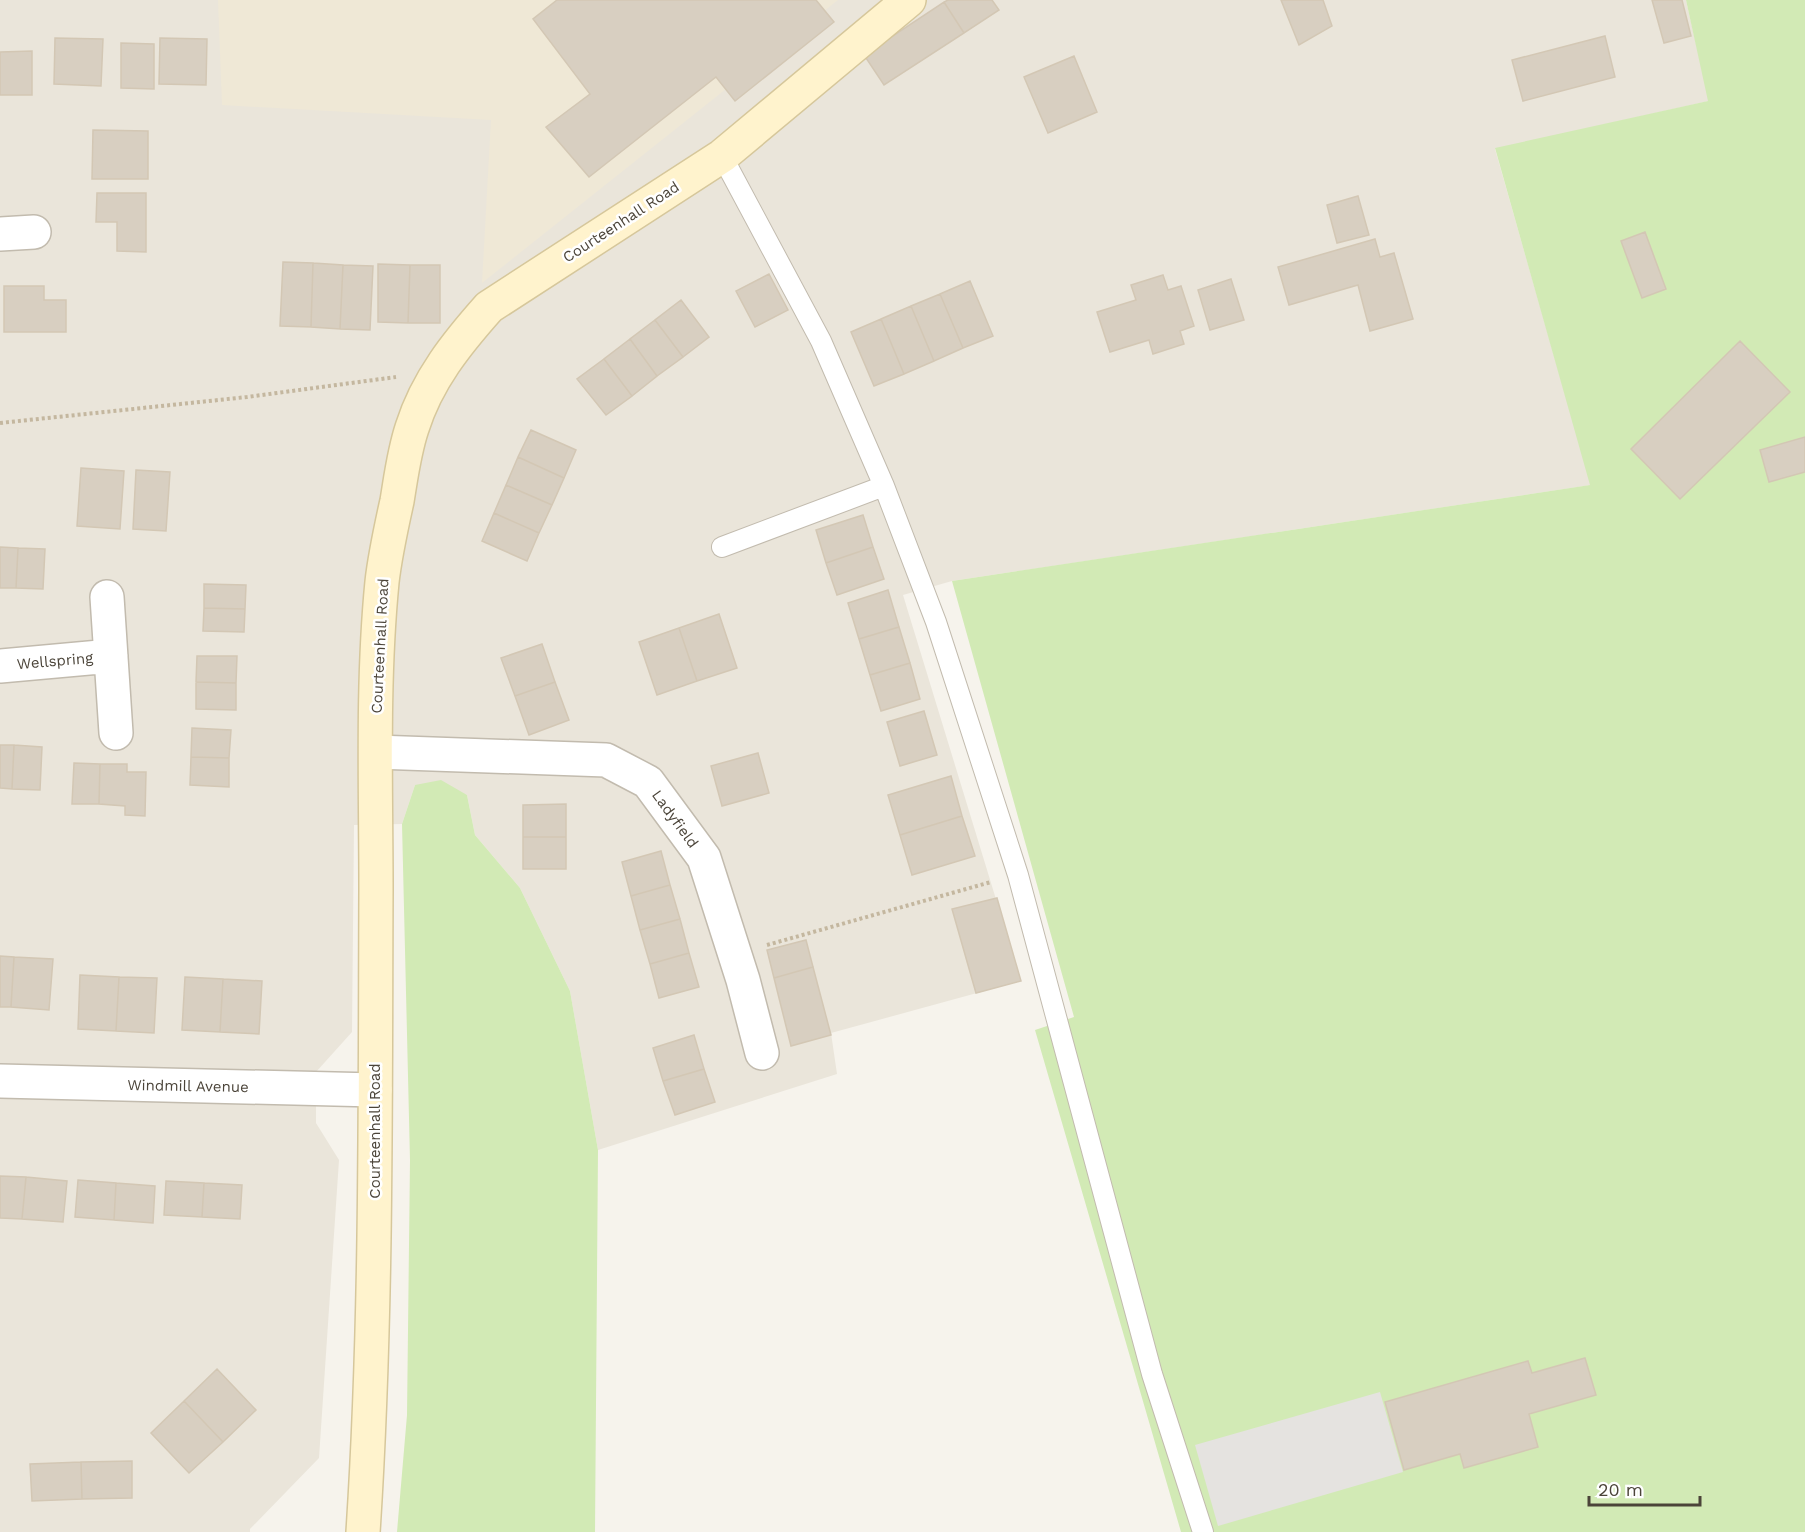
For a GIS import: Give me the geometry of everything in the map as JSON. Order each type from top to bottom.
[{"type":"street","name":"Courteenhall Road","points":[[363,1532],[370,1436],[378,637],[382,580],[389,536],[413,426],[442,363],[489,307],[723,156],[909,0]]},
{"type":"street","points":[[0,234],[34,232]]},
{"type":"street","name":"Wellspring","points":[[107,597],[116,733]]},
{"type":"street","name":"Wellspring","points":[[0,666],[111,656]]},
{"type":"street","name":"Ladyfield","points":[[376,752],[606,760],[648,782],[704,858],[735,954],[762,1053]]},
{"type":"street","name":"Windmill Avenue","points":[[0,1081],[375,1090]]},
{"type":"lane","points":[[723,156],[821,341],[884,486],[936,622],[1018,875],[1152,1374],[1203,1532]]},
{"type":"lane","points":[[723,547],[884,486]]},
{"type":"path","points":[[0,423],[247,397],[438,372]]},
{"type":"path","points":[[735,954],[1018,875]]},
{"type":"shaded area","points":[[0,0],[1686,0],[1709,101],[1495,149],[1591,485],[952,581],[903,595],[1021,981],[831,1033],[837,1074],[598,1150],[570,991],[520,888],[475,835],[467,795],[415,785],[402,824],[354,825],[352,1032],[316,1072],[316,1123],[339,1160],[319,1458],[250,1529],[250,1532],[0,1532]]},
{"type":"shaded area","points":[[218,0],[838,0],[482,283],[491,120],[222,105]]},
{"type":"shaded area","points":[[1380,1392],[1403,1472],[1218,1526],[1195,1445]]},
{"type":"green space","points":[[1686,0],[1805,0],[1805,1532],[1181,1532],[1035,1030],[1074,1017],[952,581],[1590,485],[1495,148],[1708,101]]},
{"type":"green space","points":[[441,780],[467,795],[475,835],[520,888],[570,991],[598,1150],[595,1532],[397,1532],[407,1415],[410,1160],[402,824],[415,785]]},
{"type":"building","points":[[557,0],[816,0],[834,22],[735,101],[716,77],[589,177],[546,127],[590,94],[533,19]]},
{"type":"building","points":[[948,0],[992,0],[999,10],[964,33],[944,2]]},
{"type":"building","points":[[1281,0],[1323,0],[1332,26],[1299,45]]},
{"type":"building","points":[[1652,0],[1682,0],[1691,36],[1664,43]]},
{"type":"building","points":[[944,2],[964,33],[884,85],[864,55]]},
{"type":"building","points":[[1605,36],[1615,77],[1523,101],[1512,60]]},
{"type":"building","points":[[55,38],[103,39],[101,86],[54,84]]},
{"type":"building","points":[[160,38],[207,39],[206,85],[159,84]]},
{"type":"building","points":[[121,43],[154,44],[154,89],[121,88]]},
{"type":"building","points":[[32,51],[32,95],[0,95],[0,52]]},
{"type":"building","points":[[1074,56],[1097,112],[1048,133],[1024,77]]},
{"type":"building","points":[[93,130],[148,131],[148,179],[92,179]]},
{"type":"building","points":[[97,193],[146,193],[146,252],[117,251],[117,222],[96,222]]},
{"type":"building","points":[[1358,196],[1369,235],[1337,243],[1327,205]]},
{"type":"building","points":[[1645,232],[1666,289],[1642,298],[1621,241]]},
{"type":"building","points":[[1375,239],[1380,257],[1394,253],[1413,319],[1370,331],[1358,285],[1289,305],[1278,267]]},
{"type":"building","points":[[283,262],[313,263],[311,327],[280,326]]},
{"type":"building","points":[[313,263],[343,265],[340,329],[311,327]]},
{"type":"building","points":[[378,264],[410,265],[408,323],[378,322]]},
{"type":"building","points":[[343,265],[373,266],[370,330],[340,329]]},
{"type":"building","points":[[410,265],[440,265],[440,323],[408,323]]},
{"type":"building","points":[[769,274],[788,310],[755,327],[736,291]]},
{"type":"building","points":[[1163,275],[1168,290],[1181,286],[1194,326],[1180,331],[1184,344],[1153,354],[1149,340],[1110,352],[1097,312],[1136,300],[1131,285]]},
{"type":"building","points":[[1231,279],[1244,320],[1210,330],[1198,290]]},
{"type":"building","points":[[970,281],[993,336],[963,348],[940,294]]},
{"type":"building","points":[[4,286],[44,286],[44,300],[66,300],[66,332],[4,332]]},
{"type":"building","points":[[940,294],[963,348],[934,361],[911,306]]},
{"type":"building","points":[[681,300],[709,337],[683,357],[655,320]]},
{"type":"building","points":[[911,306],[934,361],[904,374],[881,319]]},
{"type":"building","points":[[881,319],[904,374],[874,386],[851,332]]},
{"type":"building","points":[[655,320],[683,357],[657,376],[630,339]]},
{"type":"building","points":[[630,339],[657,376],[632,396],[604,359]]},
{"type":"building","points":[[1740,341],[1790,392],[1680,499],[1631,449]]},
{"type":"building","points":[[604,359],[632,396],[606,415],[577,379]]},
{"type":"building","points":[[531,430],[576,450],[564,478],[518,457]]},
{"type":"building","points":[[1805,437],[1805,472],[1769,482],[1760,450]]},
{"type":"building","points":[[518,457],[564,478],[552,505],[506,485]]},
{"type":"building","points":[[81,468],[124,471],[120,529],[77,526]]},
{"type":"building","points":[[136,470],[170,472],[166,531],[133,529]]},
{"type":"building","points":[[506,485],[552,505],[539,533],[494,513]]},
{"type":"building","points":[[494,513],[539,533],[527,561],[482,541]]},
{"type":"building","points":[[863,515],[873,547],[826,563],[816,530]]},
{"type":"building","points":[[0,547],[18,548],[16,588],[0,588]]},
{"type":"building","points":[[873,547],[884,579],[837,595],[826,563]]},
{"type":"building","points":[[18,548],[45,549],[43,589],[16,588]]},
{"type":"building","points":[[204,584],[246,585],[245,609],[204,608]]},
{"type":"building","points":[[888,590],[899,627],[859,639],[848,603]]},
{"type":"building","points":[[204,608],[245,609],[244,632],[203,631]]},
{"type":"building","points":[[719,614],[737,668],[697,681],[679,628]]},
{"type":"building","points":[[899,627],[910,663],[870,675],[859,639]]},
{"type":"building","points":[[679,628],[697,681],[657,695],[639,642]]},
{"type":"building","points":[[542,644],[555,682],[515,696],[501,658]]},
{"type":"building","points":[[197,656],[237,656],[236,683],[196,682]]},
{"type":"building","points":[[910,663],[920,699],[881,711],[870,675]]},
{"type":"building","points":[[196,682],[236,683],[236,710],[196,709]]},
{"type":"building","points":[[555,682],[569,720],[529,735],[515,696]]},
{"type":"building","points":[[924,711],[937,755],[900,766],[887,722]]},
{"type":"building","points":[[192,728],[231,730],[229,758],[191,757]]},
{"type":"building","points":[[0,745],[14,745],[12,789],[0,788]]},
{"type":"building","points":[[14,745],[42,747],[40,790],[12,789]]},
{"type":"building","points":[[758,753],[769,793],[722,806],[711,766]]},
{"type":"building","points":[[191,757],[229,758],[229,787],[190,785]]},
{"type":"building","points":[[74,763],[100,764],[99,804],[72,804]]},
{"type":"building","points":[[100,764],[127,764],[127,772],[146,772],[145,816],[125,815],[125,806],[99,804]]},
{"type":"building","points":[[951,776],[962,816],[900,835],[888,795]]},
{"type":"building","points":[[566,804],[566,837],[523,837],[523,805]]},
{"type":"building","points":[[962,816],[975,856],[912,875],[900,835]]},
{"type":"building","points":[[523,837],[566,837],[566,869],[523,869]]},
{"type":"building","points":[[661,851],[670,885],[631,896],[622,862]]},
{"type":"building","points":[[670,885],[680,919],[640,930],[631,896]]},
{"type":"building","points":[[997,898],[1021,981],[976,993],[952,909]]},
{"type":"building","points":[[680,919],[689,953],[650,964],[640,930]]},
{"type":"building","points":[[806,940],[813,967],[774,978],[767,950]]},
{"type":"building","points":[[689,953],[699,987],[659,998],[650,964]]},
{"type":"building","points":[[0,956],[14,957],[11,1007],[0,1007]]},
{"type":"building","points":[[14,957],[53,959],[49,1010],[11,1007]]},
{"type":"building","points":[[813,967],[831,1035],[791,1046],[774,978]]},
{"type":"building","points":[[80,975],[119,977],[116,1031],[78,1029]]},
{"type":"building","points":[[119,977],[157,978],[154,1033],[116,1031]]},
{"type":"building","points":[[185,977],[223,979],[220,1032],[182,1030]]},
{"type":"building","points":[[223,979],[262,981],[259,1034],[220,1032]]},
{"type":"building","points":[[694,1035],[704,1069],[663,1081],[653,1048]]},
{"type":"building","points":[[704,1069],[715,1102],[675,1115],[663,1081]]},
{"type":"building","points":[[0,1176],[26,1177],[22,1219],[0,1218]]},
{"type":"building","points":[[26,1177],[67,1181],[63,1222],[22,1219]]},
{"type":"building","points":[[78,1180],[116,1183],[114,1220],[75,1217]]},
{"type":"building","points":[[166,1181],[204,1183],[202,1217],[164,1215]]},
{"type":"building","points":[[116,1183],[155,1186],[153,1223],[114,1220]]},
{"type":"building","points":[[204,1183],[242,1185],[240,1219],[202,1217]]},
{"type":"building","points":[[1585,1358],[1596,1395],[1529,1414],[1538,1447],[1464,1468],[1460,1454],[1404,1470],[1385,1402],[1528,1361],[1532,1373]]},
{"type":"building","points":[[217,1369],[256,1410],[223,1442],[184,1401]]},
{"type":"building","points":[[184,1401],[223,1442],[189,1473],[151,1433]]},
{"type":"building","points":[[132,1461],[132,1498],[82,1499],[81,1462]]},
{"type":"building","points":[[81,1462],[82,1499],[32,1501],[30,1464]]}]
